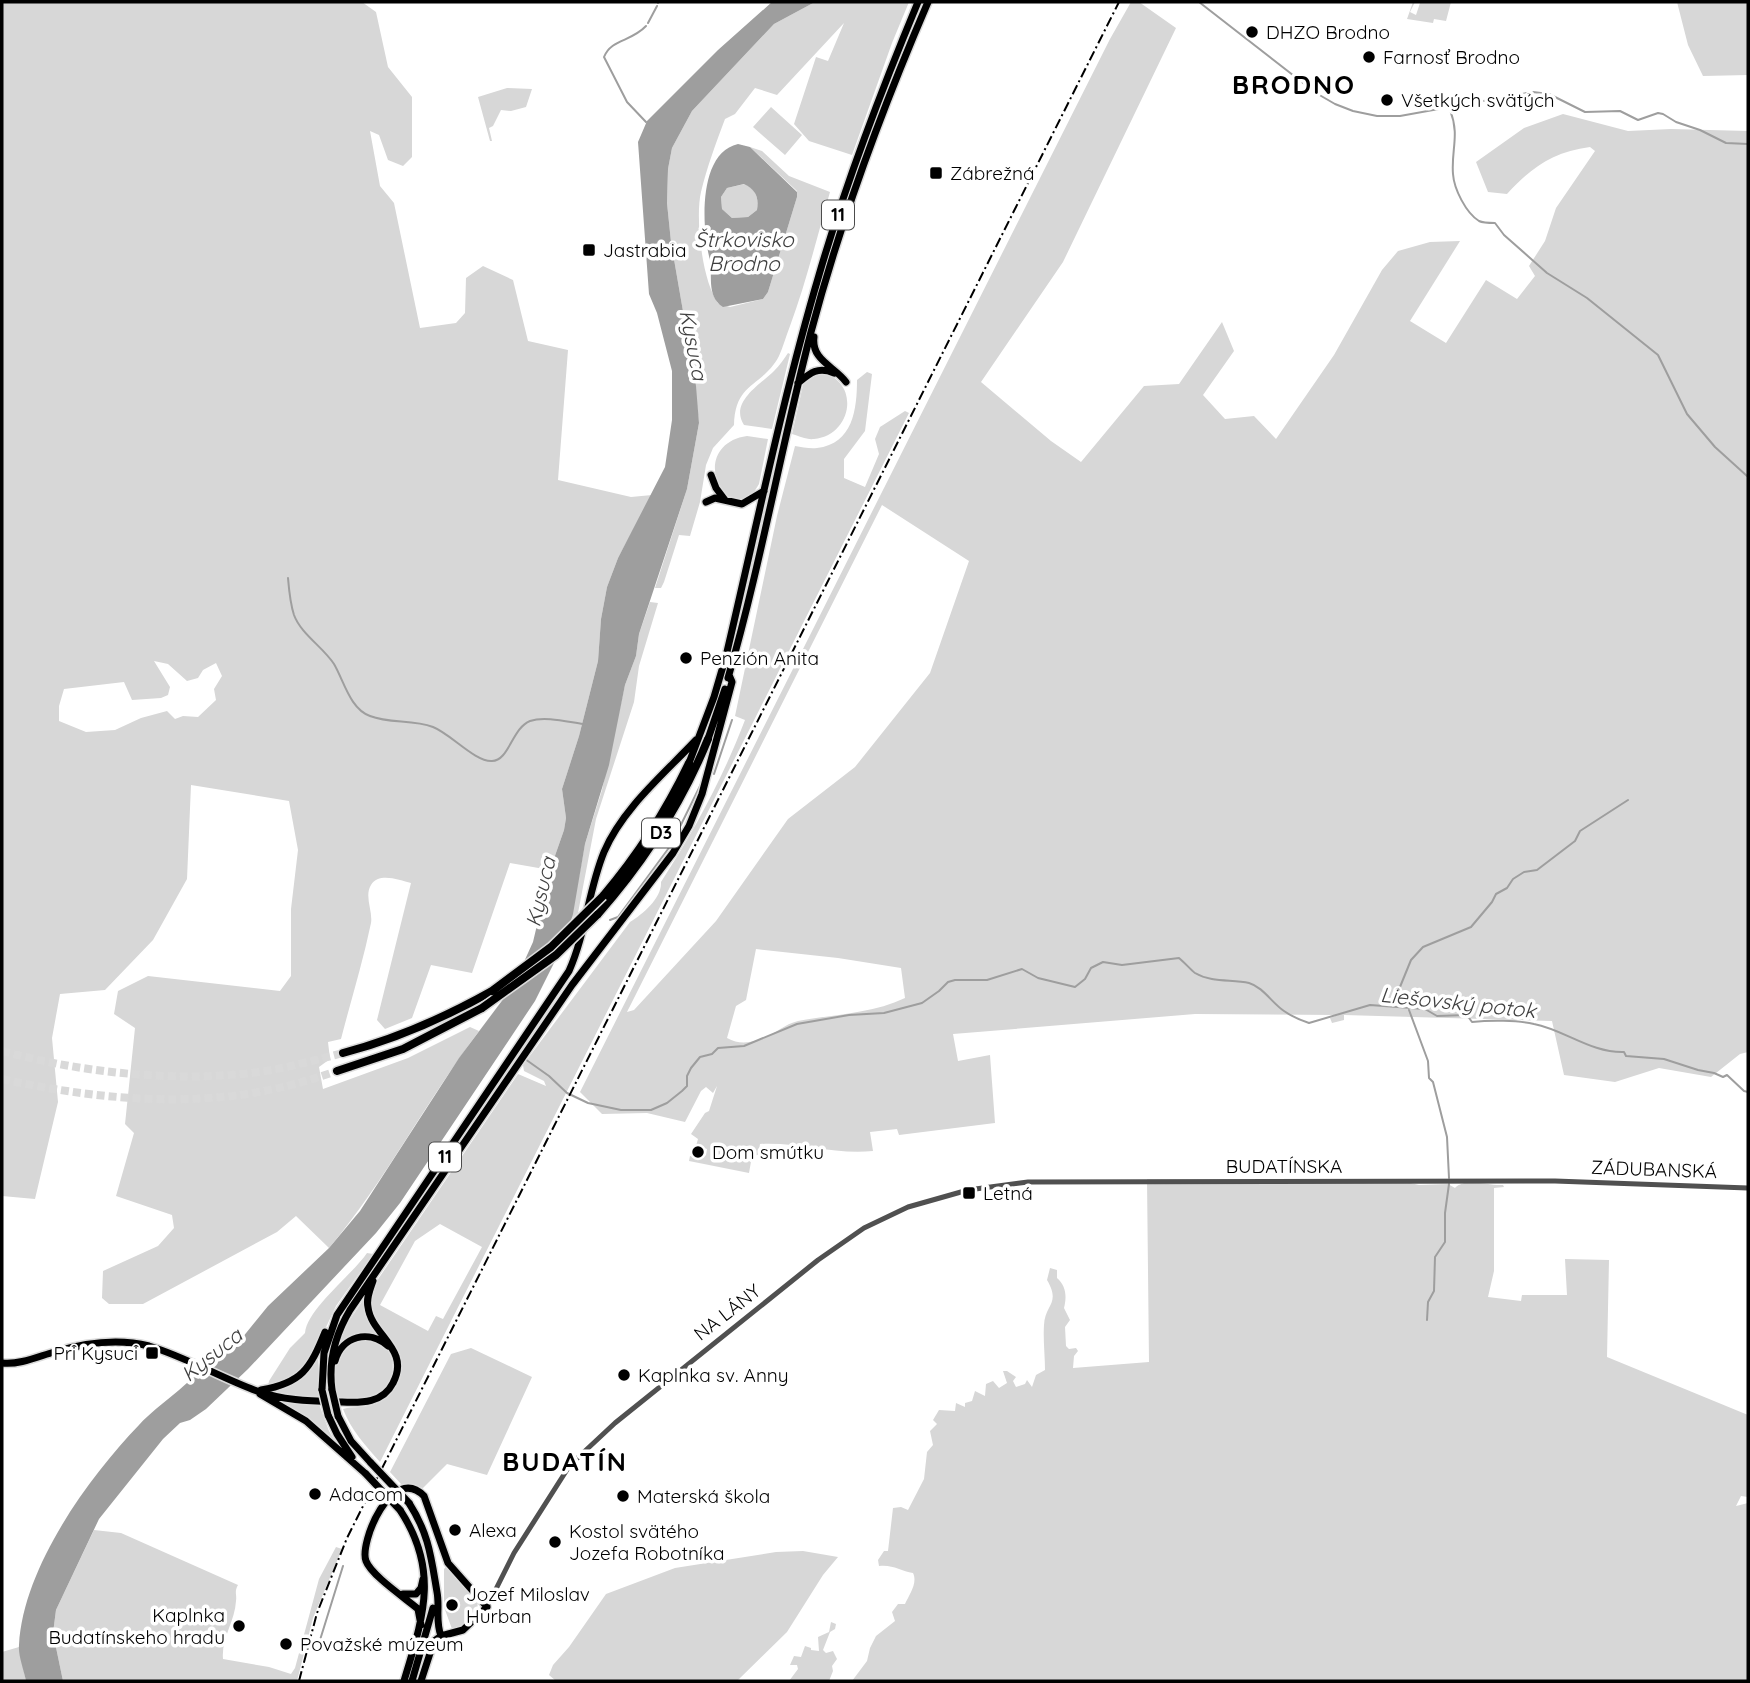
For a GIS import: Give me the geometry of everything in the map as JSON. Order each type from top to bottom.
[{"type":"highway","name":"D3","points":[[337,1072],[403,1049],[489,1004],[556,955],[597,915],[669,821],[684,794],[704,738]]},
{"type":"highway","name":"D3","points":[[344,1053],[425,1026],[492,991],[551,947],[603,896],[637,853],[661,817],[689,763]]},
{"type":"main road","name":"11","points":[[412,1681],[432,1615],[436,1588],[430,1546],[409,1503],[351,1441],[338,1416],[331,1386],[330,1366],[337,1336],[350,1310],[519,1055],[569,971],[581,939],[599,864],[611,838],[623,819],[704,738],[804,327],[831,236],[878,101],[918,2]]},
{"type":"main road","name":"11","points":[[404,1681],[421,1625],[426,1593],[423,1561],[416,1538],[400,1510],[366,1474],[342,1443],[328,1415],[322,1390],[324,1353],[337,1315],[519,1055],[673,853],[689,825],[712,762],[732,682],[729,675],[816,316],[855,189],[886,103],[928,2]]},
{"type":"main road","points":[[798,384],[815,371],[824,369],[846,382],[816,354],[813,347],[816,316]]},
{"type":"main road","points":[[711,475],[716,488],[726,501]]},
{"type":"main road","points":[[706,502],[715,498],[741,504],[764,491]]},
{"type":"main road","name":"D3","points":[[689,763],[704,738],[729,675]]},
{"type":"main road","points":[[2,1363],[20,1362],[68,1348],[119,1342],[149,1346],[257,1391],[282,1398],[354,1403],[373,1401],[383,1396],[394,1382],[397,1370],[390,1342],[371,1320],[368,1309],[374,1274]]},
{"type":"main road","points":[[257,1391],[282,1386],[305,1372],[330,1322],[337,1315]]},
{"type":"main road","points":[[331,1386],[337,1354],[353,1339],[375,1338],[395,1354]]},
{"type":"main road","points":[[257,1391],[306,1420],[366,1474]]},
{"type":"main road","points":[[421,1625],[419,1610],[367,1564],[364,1550],[388,1499],[397,1490],[408,1488],[424,1496],[446,1559],[458,1578],[486,1607]]},
{"type":"main road","points":[[400,1593],[410,1595],[419,1591],[422,1585],[423,1561]]},
{"type":"main road","points":[[421,1681],[431,1646],[441,1636],[436,1618],[436,1588]]},
{"type":"main road","name":"NA LÁNY","points":[[441,1636],[463,1630],[486,1607]]},
{"type":"street","name":"BUDATÍNSKA","points":[[1010,1183],[1558,1181]]},
{"type":"street","name":"ZÁDUBANSKÁ","points":[[1558,1181],[1748,1188]]},
{"type":"street","name":"NA LÁNY","points":[[486,1607],[514,1553],[562,1475],[586,1448],[630,1410],[818,1260],[864,1228],[901,1209],[935,1198],[1010,1183]]},
{"type":"shaded area","points":[[2,2],[362,2],[376,12],[388,67],[412,97],[412,157],[403,166],[388,160],[379,135],[370,131],[380,186],[394,203],[420,328],[456,323],[465,313],[466,278],[483,266],[513,280],[528,341],[568,350],[558,480],[631,497],[652,495],[618,558],[607,587],[598,661],[562,789],[566,818],[564,830],[550,870],[510,863],[472,973],[431,965],[412,1018],[385,1029],[377,1020],[411,883],[384,878],[371,885],[368,894],[371,923],[368,938],[341,1039],[328,1042],[330,1059],[319,1067],[323,1089],[408,1058],[470,1027],[479,1031],[369,1195],[329,1248],[296,1216],[277,1232],[143,1304],[109,1304],[102,1298],[103,1271],[158,1246],[174,1228],[172,1215],[116,1196],[134,1133],[125,1124],[135,1028],[114,1014],[118,991],[148,976],[280,991],[291,976],[291,909],[298,850],[289,801],[191,785],[187,879],[153,940],[105,990],[60,994],[52,1038],[58,1102],[35,1199],[2,1196]],"holes":[[[154,661],[168,664],[187,681],[198,678],[203,670],[216,663],[222,676],[214,689],[216,700],[198,717],[183,716],[175,719],[167,711],[141,718],[115,730],[86,732],[59,721],[59,706],[64,689],[124,682],[132,700],[168,695],[170,687]]]},
{"type":"shaded area","points":[[815,2],[909,2],[852,155],[809,141],[794,124],[816,57],[828,61],[844,23],[777,95],[755,88],[735,114],[725,119],[706,173],[699,203],[704,265],[712,293],[718,303],[730,307],[763,299],[768,292],[797,197],[797,191],[750,147],[762,151],[789,176],[830,192],[801,293],[779,356],[773,366],[744,392],[739,400],[734,425],[713,448],[706,465],[700,502],[690,536],[679,535],[664,582],[661,588],[655,588],[687,489],[699,423],[667,203],[672,148],[692,111],[774,24]]},
{"type":"shaded area","points":[[1131,2],[1139,2],[1176,28],[1063,262],[981,382],[1051,441],[1081,462],[1144,386],[1179,384],[1222,322],[1234,351],[1203,395],[1225,419],[1254,416],[1276,439],[1334,355],[1382,270],[1398,251],[1430,242],[1460,241],[1410,321],[1446,343],[1486,280],[1517,299],[1535,276],[1529,266],[1545,241],[1556,208],[1595,151],[1590,147],[1554,157],[1525,176],[1507,194],[1488,192],[1476,162],[1524,128],[1563,114],[1628,131],[1748,131],[1748,1052],[1740,1054],[1711,1077],[1659,1068],[1615,1082],[1564,1075],[1552,1021],[1344,1015],[1344,1020],[1332,1023],[1330,1018],[1338,1015],[1195,1014],[953,1034],[958,1061],[990,1055],[995,1123],[899,1135],[897,1129],[870,1132],[873,1151],[760,1144],[758,1155],[752,1156],[749,1173],[689,1161],[690,1156],[702,1158],[706,1155],[707,1149],[696,1146],[698,1139],[691,1134],[709,1111],[717,1086],[713,1093],[706,1087],[701,1091],[685,1122],[647,1113],[602,1114],[580,1092]],"holes":[[[882,505],[969,561],[930,673],[855,767],[788,819],[716,921],[634,1010],[627,1012]],[[756,949],[901,968],[905,998],[866,1010],[798,1021],[759,1040],[735,1041],[727,1038],[736,1006],[746,1000]]]},
{"type":"shaded area","points":[[1413,2],[1410,12],[1416,15],[1420,3],[1416,2],[1451,2],[1446,21],[1434,19],[1433,23],[1407,19]]},
{"type":"shaded area","points":[[1677,2],[1748,2],[1748,75],[1703,76],[1688,45]]},
{"type":"shaded area","points":[[507,88],[532,89],[526,107],[511,111],[501,110],[493,126],[489,128],[490,141],[478,97]]},
{"type":"shaded area","points":[[771,107],[802,135],[785,155],[753,127]]},
{"type":"shaded area","points":[[745,184],[756,194],[757,210],[748,217],[732,218],[722,209],[721,197],[727,188]]},
{"type":"shaded area","points":[[788,353],[790,354],[772,429],[744,425],[740,417],[743,401],[776,369]]},
{"type":"shaded area","points":[[818,372],[832,376],[841,384],[847,406],[838,428],[827,435],[809,439],[792,434],[803,385]]},
{"type":"shaded area","points":[[867,372],[872,374],[865,431],[844,459],[844,478],[865,487],[879,454],[875,439],[880,427],[905,411],[909,413],[380,1462],[354,1431],[343,1409],[371,1405],[383,1400],[395,1387],[400,1371],[399,1353],[375,1320],[372,1288],[518,1074],[546,1086],[544,1081],[524,1071],[523,1065],[630,922],[655,900],[661,882],[707,804],[745,720],[735,716],[777,516],[795,446],[814,448],[838,440],[854,413],[857,380]],"holes":[[[440,1224],[482,1247],[443,1319],[436,1316],[428,1331],[380,1305],[415,1241]]]},
{"type":"shaded area","points":[[747,436],[768,439],[759,484],[751,497],[732,501],[718,482],[716,462],[725,445]]},
{"type":"shaded area","points":[[650,602],[658,603],[639,666],[634,702],[596,819],[578,913],[571,919],[585,844],[602,790],[625,685],[636,656],[639,634]]},
{"type":"shaded area","points":[[1147,1179],[1393,1179],[1419,1185],[1448,1184],[1455,1188],[1471,1182],[1503,1185],[1504,1187],[1494,1188],[1494,1271],[1488,1297],[1521,1301],[1522,1295],[1567,1295],[1565,1259],[1609,1260],[1607,1357],[1748,1415],[1748,1497],[1741,1496],[1736,1506],[1748,1503],[1748,1681],[852,1681],[867,1661],[876,1636],[895,1621],[892,1612],[898,1604],[905,1604],[914,1585],[913,1573],[879,1566],[878,1560],[884,1551],[888,1551],[893,1508],[908,1510],[924,1479],[927,1452],[933,1445],[930,1431],[937,1424],[933,1420],[939,1410],[955,1411],[956,1403],[965,1407],[965,1403],[972,1401],[975,1391],[985,1396],[986,1384],[993,1381],[999,1388],[1007,1383],[1003,1371],[1016,1377],[1013,1381],[1016,1387],[1025,1384],[1027,1380],[1032,1387],[1036,1375],[1045,1370],[1044,1325],[1053,1294],[1047,1280],[1050,1268],[1057,1270],[1057,1278],[1065,1292],[1064,1308],[1070,1320],[1065,1327],[1066,1346],[1078,1351],[1074,1356],[1073,1368],[1149,1362]]},
{"type":"shaded area","points":[[367,1253],[373,1254],[336,1306],[313,1355],[293,1379],[268,1386],[290,1348],[305,1333],[313,1313]]},
{"type":"shaded area","points":[[365,1297],[368,1319],[383,1338],[368,1334],[339,1346],[345,1327]]},
{"type":"shaded area","points":[[358,1339],[373,1340],[384,1346],[392,1361],[391,1378],[380,1392],[372,1397],[338,1400],[336,1364],[343,1351]]},
{"type":"shaded area","points":[[471,1348],[532,1377],[487,1475],[447,1464],[423,1488],[401,1484],[390,1472],[451,1354]]},
{"type":"shaded area","points":[[318,1357],[318,1398],[295,1397],[268,1391],[286,1387],[298,1380]]},
{"type":"shaded area","points":[[268,1398],[319,1404],[338,1446]]},
{"type":"shaded area","points":[[94,1530],[121,1533],[238,1585],[223,1659],[291,1674],[295,1668],[319,1579],[336,1547],[342,1549],[313,1618],[297,1681],[63,1681],[53,1633],[56,1610]]},
{"type":"shaded area","points":[[803,1551],[838,1557],[823,1575],[787,1632],[737,1681],[556,1681],[549,1675],[553,1665],[606,1594],[675,1568],[776,1552]]},
{"type":"shaded area","points":[[446,1567],[477,1601],[478,1606],[470,1619],[452,1629],[444,1607]]},
{"type":"shaded area","points":[[831,1622],[836,1624],[835,1629],[830,1632],[823,1650],[826,1653],[833,1651],[837,1659],[832,1666],[829,1681],[789,1681],[798,1669],[797,1665],[790,1665],[794,1656],[801,1657],[805,1646],[819,1651],[818,1637],[829,1632]]},
{"type":"shaded area","points":[[19,1647],[26,1681],[2,1681],[2,1652]]},
{"type":"water","points":[[772,2],[815,2],[774,24],[692,111],[672,148],[667,203],[671,242],[696,386],[699,423],[687,489],[625,685],[609,765],[585,844],[573,914],[564,943],[535,1001],[400,1203],[376,1233],[248,1369],[206,1409],[180,1423],[163,1439],[99,1519],[56,1610],[53,1633],[63,1681],[26,1681],[19,1649],[23,1616],[45,1556],[80,1498],[99,1471],[139,1425],[184,1386],[207,1359],[214,1359],[238,1343],[268,1306],[329,1248],[360,1211],[459,1058],[513,986],[533,942],[550,870],[564,830],[566,818],[562,789],[598,661],[607,587],[618,558],[665,467],[672,420],[672,371],[657,313],[649,294],[638,142],[647,121],[718,50]]},
{"type":"water","name":"Štrkovisko Brodno","points":[[738,144],[750,147],[797,192],[797,197],[768,292],[763,299],[723,307],[717,302],[712,290],[705,210],[709,175],[725,150]],"holes":[[[744,184],[756,194],[757,210],[748,217],[732,218],[722,209],[721,197],[727,188]]]},
{"type":"waterway","points":[[1199,2],[1316,93],[1353,111],[1377,116],[1400,116],[1533,92],[1549,94],[1585,112],[1620,111],[1638,120],[1658,113],[1663,114],[1726,143],[1748,144]]},
{"type":"waterway","points":[[648,23],[657,6]]},
{"type":"waterway","points":[[646,26],[616,43],[604,57],[627,102],[646,122]]},
{"type":"waterway","points":[[1450,110],[1455,142],[1454,180],[1470,212],[1479,221],[1495,223],[1504,235],[1547,273],[1587,298],[1658,355],[1687,414],[1715,447],[1747,476]]},
{"type":"waterway","points":[[288,578],[297,622],[334,664],[357,707],[370,716],[433,727],[471,753],[492,761],[503,756],[519,730],[530,721],[549,719],[583,724]]},
{"type":"waterway","points":[[714,774],[732,720]]},
{"type":"waterway","points":[[610,920],[618,917],[671,845],[701,784]]},
{"type":"waterway","points":[[1393,1004],[1411,960],[1423,947],[1471,927],[1496,894],[1507,888],[1513,879],[1524,872],[1537,870],[1575,841],[1580,831],[1628,800]]},
{"type":"waterway","name":"Liešovský potok","points":[[525,1059],[567,1093],[588,1103],[621,1110],[651,1110],[667,1103],[687,1086],[687,1076],[700,1057],[712,1054],[718,1048],[744,1046],[797,1024],[849,1015],[884,1013],[922,1003],[948,982],[955,980],[987,980],[1022,969],[1038,978],[1075,987],[1085,979],[1091,968],[1103,962],[1122,965],[1179,958],[1202,976],[1254,985],[1284,1011],[1309,1023],[1370,1005],[1425,1009],[1437,1016],[1467,1015],[1472,1022],[1527,1023],[1545,1027],[1600,1049],[1624,1052],[1626,1056],[1664,1059],[1723,1077],[1727,1075],[1748,1092]]},
{"type":"waterway","points":[[1409,1010],[1428,1061],[1429,1078],[1433,1082],[1447,1137],[1449,1178]]},
{"type":"waterway","points":[[1427,1320],[1428,1302],[1434,1291],[1435,1257],[1445,1242],[1449,1184]]},
{"type":"waterway","points":[[320,1640],[343,1566]]},
{"type":"tunnel","points":[[2,1051],[91,1069],[182,1076],[256,1073],[343,1053]]},
{"type":"tunnel","points":[[2,1079],[97,1095],[195,1099],[259,1092],[337,1071]]},
{"type":"railway","points":[[299,1681],[317,1613],[347,1538],[1119,2]]},
{"type":"place","name":"DHZO Brodno","points":[[1252,32]]},
{"type":"place","name":"Farnosť Brodno","points":[[1369,57]]},
{"type":"place","name":"Všetkých svätých","points":[[1387,100]]},
{"type":"place","name":"Zábrežná","points":[[936,173]]},
{"type":"place","name":"Jastrabia","points":[[589,250]]},
{"type":"place","name":"Penzión Anita","points":[[686,658]]},
{"type":"place","name":"Dom smútku","points":[[698,1152]]},
{"type":"place","name":"Letná","points":[[969,1193]]},
{"type":"place","name":"Pri Kysuci","points":[[152,1353]]},
{"type":"place","name":"Kaplnka sv. Anny","points":[[624,1375]]},
{"type":"place","name":"Adacom","points":[[315,1494]]},
{"type":"place","name":"Materská škola","points":[[623,1496]]},
{"type":"place","name":"Alexa","points":[[455,1530]]},
{"type":"place","name":"Kostol svätého Jozefa Robotníka","points":[[555,1542]]},
{"type":"place","name":"Jozef Miloslav Hurban","points":[[452,1605]]},
{"type":"place","name":"Kaplnka Budatínskeho hradu","points":[[239,1626]]},
{"type":"place","name":"Považské múzeum","points":[[286,1644]]},
{"type":"district","name":"BRODNO","points":[[1294,85]]},
{"type":"district","name":"BUDATÍN","points":[[565,1462]]},
{"type":"water label","name":"Kysuca","points":[[693,345]]},
{"type":"water label","name":"Kysuca","points":[[541,892]]},
{"type":"water label","name":"Kysuca","points":[[212,1355]]}]
